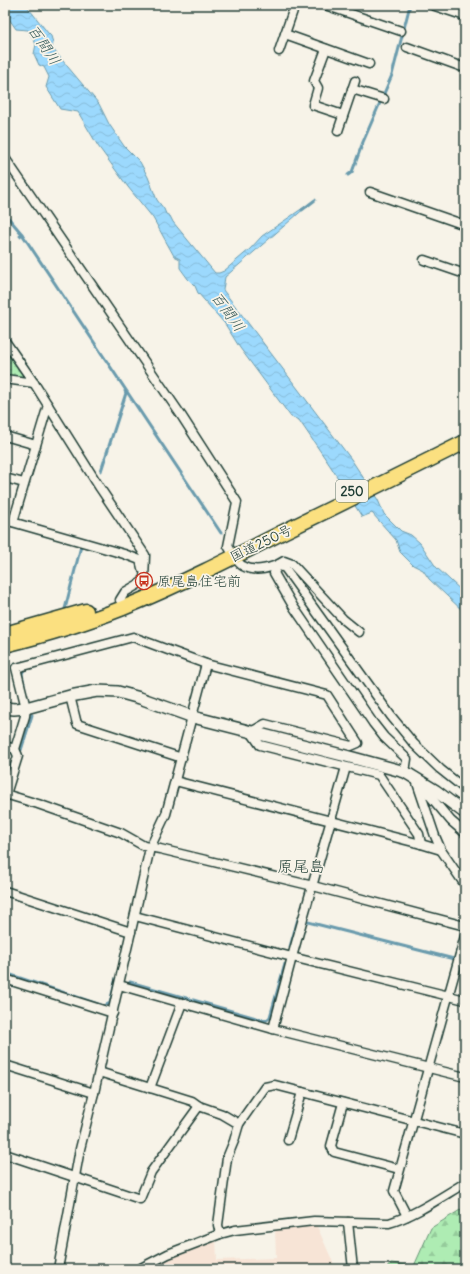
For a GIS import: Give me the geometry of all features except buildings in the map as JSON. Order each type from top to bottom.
[{"type":"highway","name":"国道250号","points":[[5,645],[52,633],[123,608],[164,590],[465,435]]},
{"type":"highway","name":"国道250号","points":[[5,634],[75,615],[120,600],[236,552],[465,442]]},
{"type":"street","points":[[279,51],[295,5]]},
{"type":"street","points":[[325,5],[401,31]]},
{"type":"street","points":[[432,5],[465,16]]},
{"type":"street","points":[[285,34],[369,64]]},
{"type":"street","points":[[407,47],[465,68]]},
{"type":"street","points":[[326,49],[314,81],[318,88],[313,105],[343,115]]},
{"type":"street","points":[[338,131],[353,85],[383,98]]},
{"type":"street","points":[[5,158],[181,415],[237,502],[228,546],[236,552],[242,566],[251,569],[278,565],[284,561],[292,564],[343,619],[358,632]]},
{"type":"street","points":[[370,192],[465,225]]},
{"type":"street","points":[[424,260],[465,274]]},
{"type":"street","points":[[5,341],[34,383],[100,488],[145,555],[144,581]]},
{"type":"street","points":[[5,379],[34,383]]},
{"type":"street","points":[[48,405],[24,483],[9,521],[140,560],[144,581]]},
{"type":"street","points":[[5,436],[36,445]]},
{"type":"street","points":[[5,478],[24,483]]},
{"type":"street","points":[[278,565],[274,573],[293,606],[373,723],[384,737],[406,759],[410,775],[441,850],[465,885]]},
{"type":"street","points":[[278,565],[286,568],[391,716],[414,744],[440,769],[465,789]]},
{"type":"street","points":[[120,600],[125,592],[144,581]]},
{"type":"street","points":[[251,732],[265,724],[351,746],[358,743],[327,695],[206,664],[133,637],[16,668],[26,708],[15,749],[18,756],[6,794],[121,834],[150,848],[160,849],[313,886],[465,926]]},
{"type":"street","points":[[58,1269],[80,1149],[113,1013],[150,848],[166,814],[206,664]]},
{"type":"street","points":[[5,708],[26,708],[70,696],[97,691],[118,692],[140,698],[193,717],[346,756],[410,775],[436,791],[465,813]]},
{"type":"street","points":[[70,696],[77,724],[182,758]]},
{"type":"street","points":[[251,732],[260,745],[379,775],[419,834],[422,844]]},
{"type":"street","points":[[5,746],[15,749]]},
{"type":"street","points":[[274,1029],[292,957],[346,767]]},
{"type":"street","points":[[410,775],[451,821],[465,833]]},
{"type":"street","points":[[175,781],[441,850]]},
{"type":"street","points":[[5,891],[131,932]]},
{"type":"street","points":[[135,916],[465,1000]]},
{"type":"street","points":[[407,1216],[394,1191],[465,936]]},
{"type":"street","points":[[5,979],[113,1013]]},
{"type":"street","points":[[119,985],[274,1029],[465,1077]]},
{"type":"street","points":[[150,1088],[182,1003]]},
{"type":"street","points":[[5,1065],[94,1093]]},
{"type":"street","points":[[99,1072],[192,1101],[199,1106],[222,1114],[239,1124]]},
{"type":"street","points":[[220,1234],[218,1225],[227,1158],[239,1124],[265,1087],[275,1085],[412,1122],[465,1134]]},
{"type":"street","points":[[288,1140],[302,1092]]},
{"type":"street","points":[[343,1103],[330,1146],[334,1152],[400,1169]]},
{"type":"street","points":[[5,1154],[140,1199],[151,1172],[199,1106]]},
{"type":"street","points":[[139,1269],[168,1254],[220,1234],[235,1230],[314,1221],[389,1223],[407,1216],[465,1183]]},
{"type":"street","points":[[348,1222],[353,1269]]},
{"type":"shaded area","points":[[316,1224],[336,1269],[146,1269],[180,1252],[216,1238],[217,1260],[276,1258],[275,1228]]},
{"type":"green space","points":[[5,348],[23,375],[20,378],[5,376]]},
{"type":"green space","points":[[465,1207],[465,1269],[386,1269],[391,1263],[414,1266],[431,1228]]},
{"type":"water","name":"百間川","points":[[5,5],[26,5],[51,36],[53,43],[52,48],[99,104],[109,124],[124,146],[140,162],[157,200],[166,214],[170,216],[173,222],[215,273],[224,271],[250,249],[262,236],[313,201],[225,277],[223,290],[351,459],[378,500],[384,514],[401,531],[411,535],[420,543],[436,567],[465,594],[465,613],[429,579],[423,570],[413,565],[400,552],[396,540],[372,513],[362,517],[331,467],[299,420],[291,417],[240,348],[225,324],[198,293],[195,286],[180,268],[180,259],[174,256],[153,218],[98,146],[78,112],[60,109],[46,87],[49,77],[44,67],[39,65],[34,54],[36,44],[28,30],[16,29],[5,13]]},
{"type":"waterway","points":[[348,175],[352,172],[363,142],[392,75],[410,5]]},
{"type":"waterway","points":[[302,210],[315,200]]},
{"type":"waterway","points":[[5,214],[22,234],[20,236]]},
{"type":"waterway","points":[[22,234],[221,533]]},
{"type":"waterway","points":[[101,471],[126,393],[125,391]]},
{"type":"waterway","points":[[65,609],[81,546]]},
{"type":"waterway","points":[[24,684],[22,674],[26,668]]},
{"type":"waterway","points":[[21,750],[32,715]]},
{"type":"waterway","points":[[290,947],[299,919]]},
{"type":"waterway","points":[[308,922],[454,959]]},
{"type":"waterway","points":[[130,982],[267,1020],[270,1017],[285,964]]},
{"type":"waterway","points":[[5,973],[104,1006],[110,1003],[117,978]]},
{"type":"place","name":"原尾島住宅前","points":[[144,581]]},
{"type":"district","name":"原尾島","points":[[301,866]]}]
